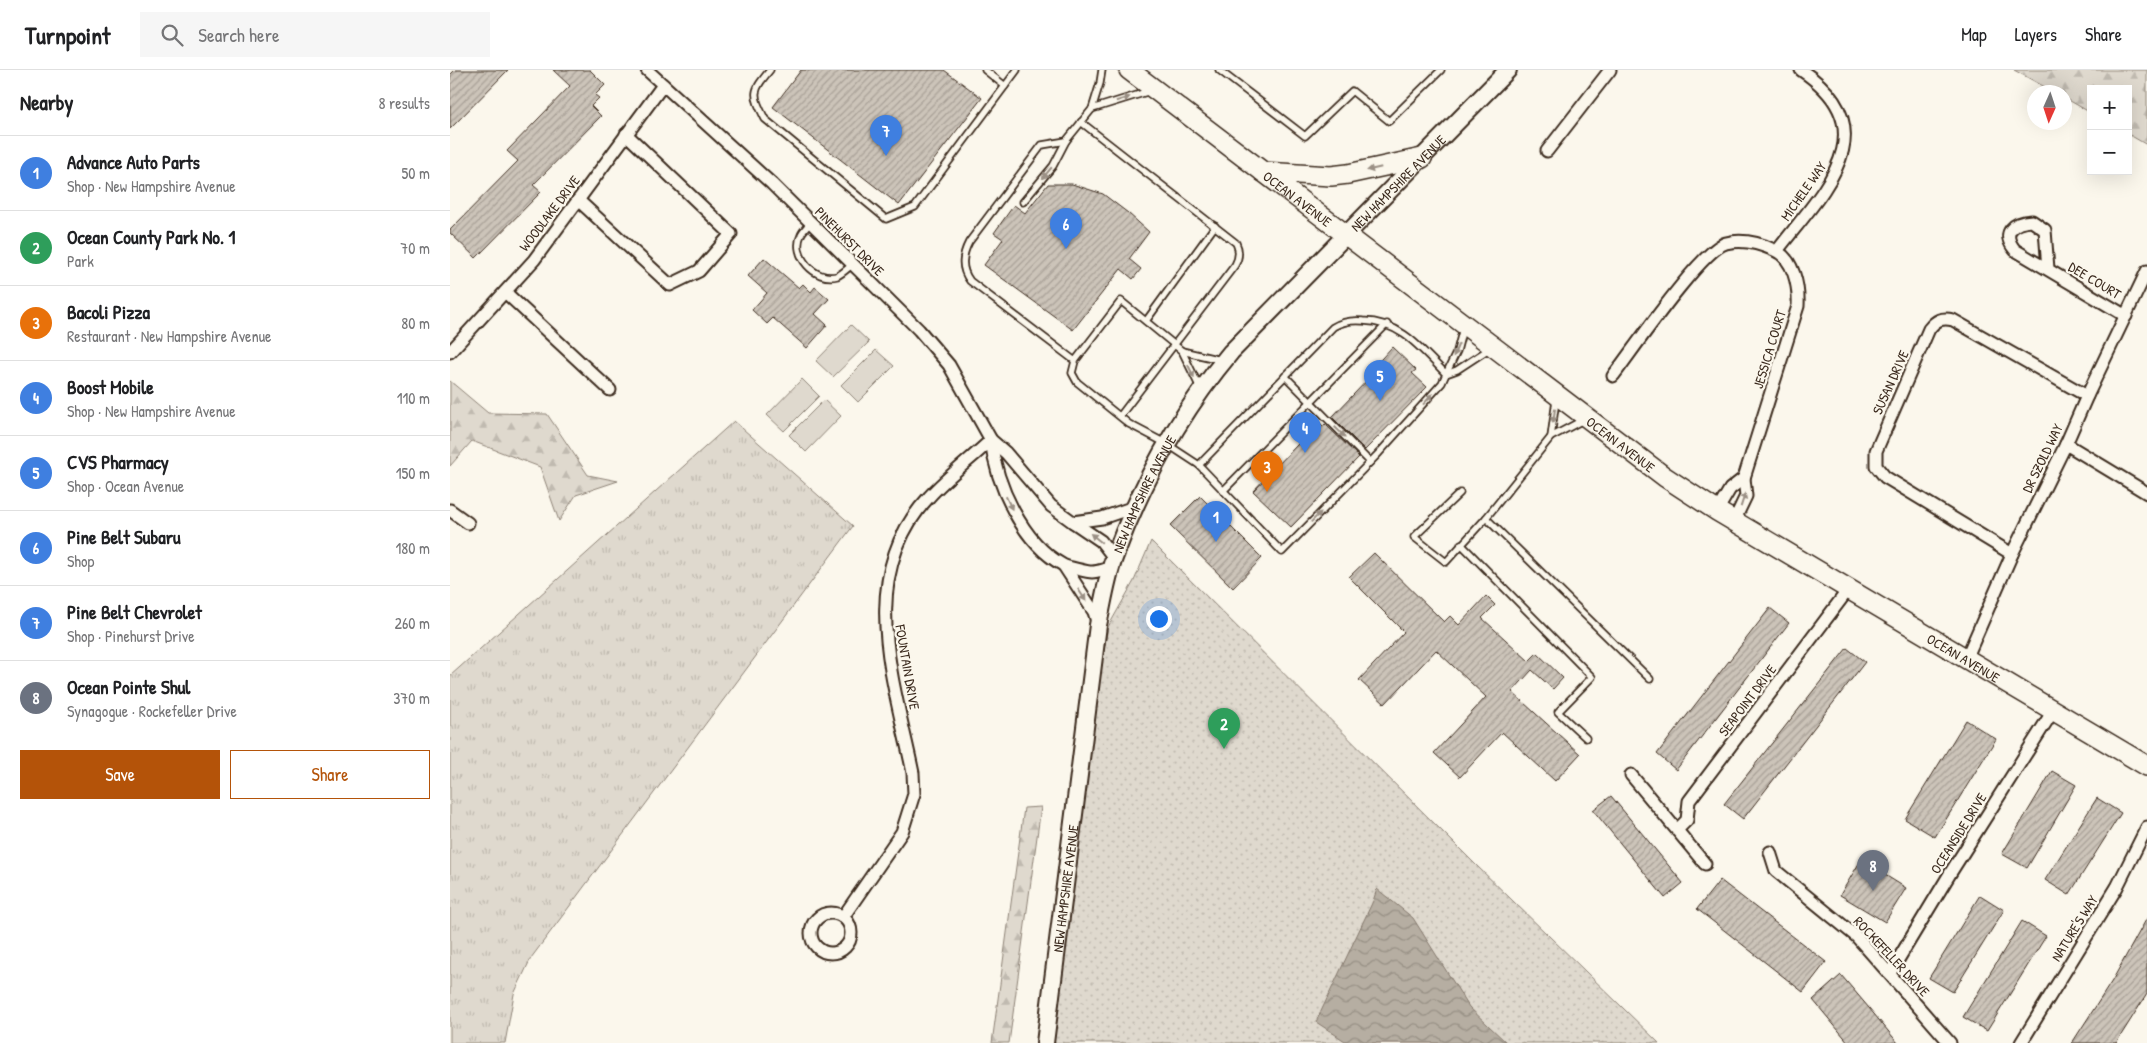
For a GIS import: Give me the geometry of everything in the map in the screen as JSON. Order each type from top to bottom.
[{"type":"main road","name":"OCEAN AVENUE","points":[[1129,70],[1665,477],[1734,522],[2147,766]]},
{"type":"main road","name":"NEW HAMPSHIRE AVENUE","points":[[1045,1043],[1098,625],[1113,563],[1134,507],[1167,444],[1201,391],[1224,361],[1508,70]]},
{"type":"main road","points":[[1263,172],[1331,176],[1368,171],[1422,158]]},
{"type":"street","name":"PINEHURST DRIVE","points":[[648,70],[772,184],[919,330],[949,365],[991,440],[1018,466],[1051,506],[1101,541],[1113,563],[1092,572],[1064,566]]},
{"type":"street","points":[[1547,151],[1610,70]]},
{"type":"street","name":"MICHELE WAY","points":[[1777,251],[1833,177],[1844,148],[1845,128],[1837,107],[1828,92],[1802,70]]},
{"type":"street","name":"WOODLAKE DRIVE","points":[[450,352],[534,260],[663,84]]},
{"type":"street","points":[[578,200],[670,284],[699,271],[731,234],[626,134]]},
{"type":"street","points":[[1613,376],[1695,268],[1712,250],[1725,243],[1749,242],[1762,244],[1777,251]]},
{"type":"street","name":"JESSICA COURT","points":[[1734,522],[1746,496],[1744,478],[1798,306],[1797,282],[1790,268],[1777,251]]},
{"type":"street","name":"DEE COURT","points":[[2048,269],[2126,316]]},
{"type":"street","name":"DR SZOLD WAY","points":[[1966,659],[2012,554],[2147,271]]},
{"type":"street","points":[[505,292],[610,390]]},
{"type":"street","name":"SUSAN DRIVE","points":[[2012,554],[1885,477],[1876,466],[1876,450],[1930,329],[1936,321],[1945,318],[1953,320],[2087,396]]},
{"type":"street","name":"PINEHURST DRIVE","points":[[991,440],[993,461],[1017,520],[1042,549],[1064,566],[1094,612],[1098,625]]},
{"type":"street","name":"FOUNTAIN DRIVE","points":[[843,917],[902,832],[914,794],[913,773],[886,645],[884,616],[892,556],[910,522],[928,497],[991,440]]},
{"type":"street","points":[[2066,444],[2147,493]]},
{"type":"street","points":[[999,478],[1018,466]]},
{"type":"street","name":"JESSICA COURT","points":[[1717,511],[1730,489],[1744,478]]},
{"type":"street","points":[[1074,522],[1102,518],[1134,507]]},
{"type":"street","points":[[450,510],[468,523]]},
{"type":"street","name":"SEAPOINT DRIVE","points":[[1677,830],[1687,820],[1689,801],[1848,590]]},
{"type":"street","name":"OCEANSIDE DRIVE","points":[[1890,973],[1950,872],[2053,711]]},
{"type":"street","points":[[1632,775],[1705,864]]},
{"type":"street","name":"NATURE'S WAY","points":[[2021,1043],[2117,887],[2147,827]]},
{"type":"street","name":"ROCKEFELLER DRIVE","points":[[1770,852],[1776,871],[1857,937],[1950,1043]]},
{"type":"lane","points":[[770,70],[756,87],[755,100],[764,118],[886,219],[915,207],[1017,70]]},
{"type":"lane","points":[[985,70],[1005,86]]},
{"type":"lane","points":[[1023,202],[1053,166],[1066,141],[1092,109],[1102,70]]},
{"type":"lane","points":[[1219,70],[1305,136],[1352,91],[1389,121],[1441,70]]},
{"type":"lane","points":[[1092,109],[1155,89]]},
{"type":"lane","points":[[1082,122],[1236,243],[1239,250],[1238,258],[1176,345],[1120,416]]},
{"type":"lane","points":[[1066,141],[1042,145],[969,242],[962,264],[970,281],[1075,361]]},
{"type":"lane","points":[[810,222],[801,234],[799,253],[814,272],[826,276],[837,276],[852,264]]},
{"type":"lane","points":[[1146,321],[1215,226]]},
{"type":"lane","points":[[1201,391],[1182,351],[1121,301],[1075,361],[1072,373],[1074,379],[1129,424],[1167,444],[1199,465],[1282,552],[1370,462],[1442,384],[1457,350],[1464,324]]},
{"type":"lane","points":[[1199,465],[1333,327],[1340,323],[1361,320],[1387,324],[1396,328],[1410,338],[1446,374]]},
{"type":"lane","points":[[1223,490],[1387,324]]},
{"type":"lane","points":[[1446,374],[1457,370],[1492,347]]},
{"type":"lane","points":[[1182,351],[1224,361]]},
{"type":"lane","points":[[1285,376],[1370,462]]},
{"type":"lane","points":[[1551,437],[1557,396]]},
{"type":"lane","points":[[1460,493],[1414,536],[1446,562],[1486,518],[1551,437],[1587,418]]},
{"type":"lane","points":[[1486,518],[1650,679]]},
{"type":"lane","points":[[1461,544],[1592,677],[1558,712],[1586,738]]},
{"type":"green space","points":[[2014,70],[2147,70],[2147,145],[2132,136],[2132,85],[2087,85],[2087,111],[2072,102],[2072,85],[2041,85]]},
{"type":"green space","points":[[851,325],[869,342],[833,377],[816,361]]},
{"type":"green space","points":[[876,350],[894,366],[858,402],[841,385]]},
{"type":"green space","points":[[802,379],[819,396],[784,431],[767,415]]},
{"type":"green space","points":[[450,381],[488,413],[547,414],[588,475],[618,481],[576,495],[559,521],[540,467],[472,441],[450,466]]},
{"type":"green space","points":[[824,400],[841,416],[806,452],[789,435]]},
{"type":"green space","points":[[734,421],[853,526],[531,958],[514,994],[505,1043],[450,1043],[450,676]]},
{"type":"green space","points":[[1151,541],[1476,865],[1659,1043],[1045,1043],[1073,829],[1108,627],[1134,581]]},
{"type":"green space","points":[[1041,807],[1009,1043],[992,1043],[1024,808]]},
{"type":"water","points":[[1377,889],[1413,918],[1469,1007],[1507,1043],[1348,1043],[1316,1022]]},
{"type":"building","points":[[455,70],[508,70],[450,129],[450,75]]},
{"type":"building","points":[[553,70],[590,70],[605,85],[595,95],[599,98],[591,106],[601,116],[533,185],[541,192],[476,258],[450,233],[450,230],[518,161],[507,151],[570,86]]},
{"type":"building","points":[[801,70],[944,70],[982,98],[899,205],[773,107]]},
{"type":"building","points":[[1048,184],[1072,184],[1103,194],[1149,232],[1129,259],[1141,269],[1133,279],[1121,269],[1073,330],[984,265],[1003,239],[994,233],[1014,205],[1025,213]]},
{"type":"building","points":[[764,258],[799,288],[803,284],[811,292],[815,287],[829,299],[815,314],[827,325],[807,348],[773,318],[767,324],[752,310],[767,293],[748,276]]},
{"type":"building","points":[[1392,347],[1416,370],[1412,373],[1427,387],[1365,450],[1332,417],[1375,372],[1372,369]]},
{"type":"building","points":[[1319,422],[1323,426],[1325,424],[1359,457],[1291,527],[1253,491]]},
{"type":"building","points":[[1200,496],[1262,558],[1233,588],[1170,526]]},
{"type":"building","points":[[1374,553],[1444,622],[1450,616],[1459,625],[1486,596],[1495,605],[1482,618],[1529,661],[1537,653],[1563,678],[1553,689],[1532,670],[1512,692],[1580,754],[1555,781],[1502,732],[1460,777],[1434,753],[1486,697],[1436,650],[1385,704],[1359,680],[1404,632],[1349,577]]},
{"type":"building","points":[[1770,608],[1789,623],[1676,770],[1657,754]]},
{"type":"building","points":[[1847,648],[1865,662],[1743,819],[1724,804]]},
{"type":"building","points":[[1966,720],[1996,739],[1935,837],[1905,819]]},
{"type":"building","points":[[2052,771],[2076,785],[2027,868],[2002,854]]},
{"type":"building","points":[[1611,796],[1683,883],[1665,898],[1593,810]]},
{"type":"building","points":[[2097,798],[2121,813],[2069,895],[2045,880]]},
{"type":"building","points":[[1861,860],[1906,888],[1885,922],[1840,895]]},
{"type":"building","points":[[1720,880],[1826,962],[1803,992],[1697,909]]},
{"type":"building","points":[[1980,895],[2004,910],[1953,992],[1929,978]]},
{"type":"building","points":[[2147,918],[2147,994],[2116,1043],[2072,1043],[2112,981]]},
{"type":"building","points":[[2022,921],[2046,936],[1987,1031],[1963,1017]]},
{"type":"building","points":[[1841,975],[1898,1043],[1849,1043],[1813,1000]]},
{"type":"place","name":"Pine Belt Chevrolet","points":[[886,156]]},
{"type":"place","name":"Pine Belt Subaru","points":[[1066,249]]},
{"type":"place","name":"CVS Pharmacy","points":[[1380,401]]},
{"type":"place","name":"Boost Mobile","points":[[1305,453]]},
{"type":"place","name":"Bacoli Pizza","points":[[1267,492]]},
{"type":"place","name":"Advance Auto Parts","points":[[1216,542]]},
{"type":"place","name":"Ocean County Park No. 1","points":[[1224,749]]},
{"type":"place","name":"Ocean Pointe Shul","points":[[1873,891]]}]
